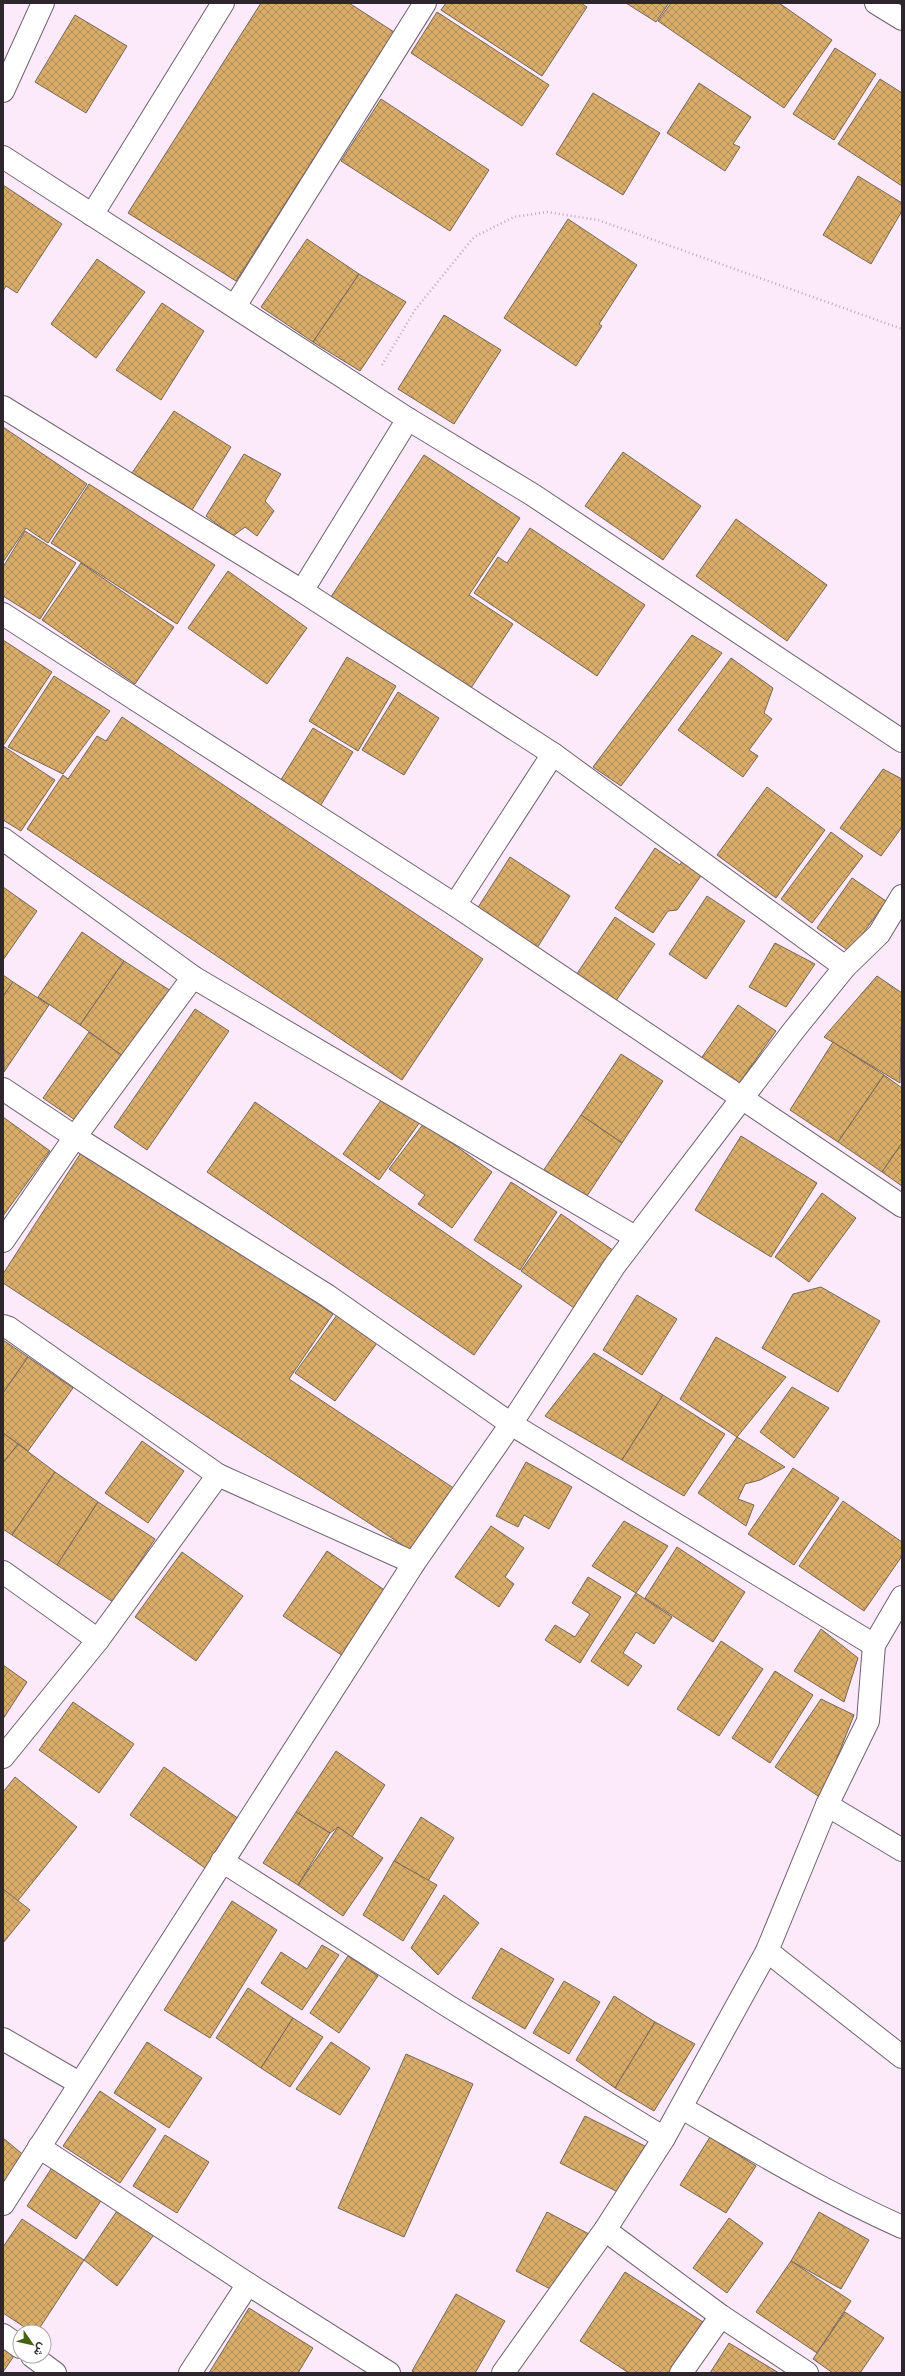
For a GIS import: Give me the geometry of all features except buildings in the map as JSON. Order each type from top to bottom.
[{"type":"street","points":[[3,91],[43,3]]},
{"type":"street","points":[[92,215],[223,3]]},
{"type":"street","points":[[876,3],[902,19]]},
{"type":"street","points":[[235,306],[416,6]]},
{"type":"street","points":[[3,157],[367,391],[408,419],[533,495],[902,741]]},
{"type":"street","points":[[3,407],[302,591],[553,754],[845,967]]},
{"type":"street","points":[[302,591],[408,419]]},
{"type":"street","points":[[3,614],[455,905],[902,1206]]},
{"type":"street","points":[[455,905],[553,754]]},
{"type":"street","points":[[3,839],[193,978],[634,1237]]},
{"type":"street","points":[[3,2204],[79,2083],[414,1563],[511,1424],[634,1237],[743,1100],[794,1030],[845,967],[879,934],[902,896]]},
{"type":"street","points":[[3,1241],[75,1137],[193,978]]},
{"type":"street","points":[[3,1089],[75,1137],[328,1296],[511,1424],[874,1645]]},
{"type":"street","points":[[3,1326],[9,1328],[218,1475],[414,1563]]},
{"type":"street","points":[[3,1757],[98,1640],[218,1475]]},
{"type":"street","points":[[3,1572],[98,1640]]},
{"type":"street","points":[[502,2373],[605,2230],[664,2138],[682,2108],[766,1951],[827,1805],[868,1721],[874,1645],[902,1597]]},
{"type":"street","points":[[827,1805],[902,1850]]},
{"type":"street","points":[[222,1861],[448,2006],[664,2138]]},
{"type":"street","points":[[766,1951],[902,2057]]},
{"type":"street","points":[[3,2039],[79,2083]]},
{"type":"street","points":[[682,2108],[770,2159],[864,2210],[902,2227]]},
{"type":"street","points":[[38,2147],[248,2284],[389,2373]]},
{"type":"street","points":[[605,2230],[721,2316],[807,2373]]},
{"type":"street","points":[[190,2373],[248,2284]]},
{"type":"street","points":[[681,2373],[721,2316]]},
{"type":"street","points":[[3,2335],[12,2341]]},
{"type":"street","points":[[43,2364],[55,2373]]},
{"type":"path","points":[[367,391],[415,310],[474,237],[514,217],[547,212],[598,220],[902,329]]}]
